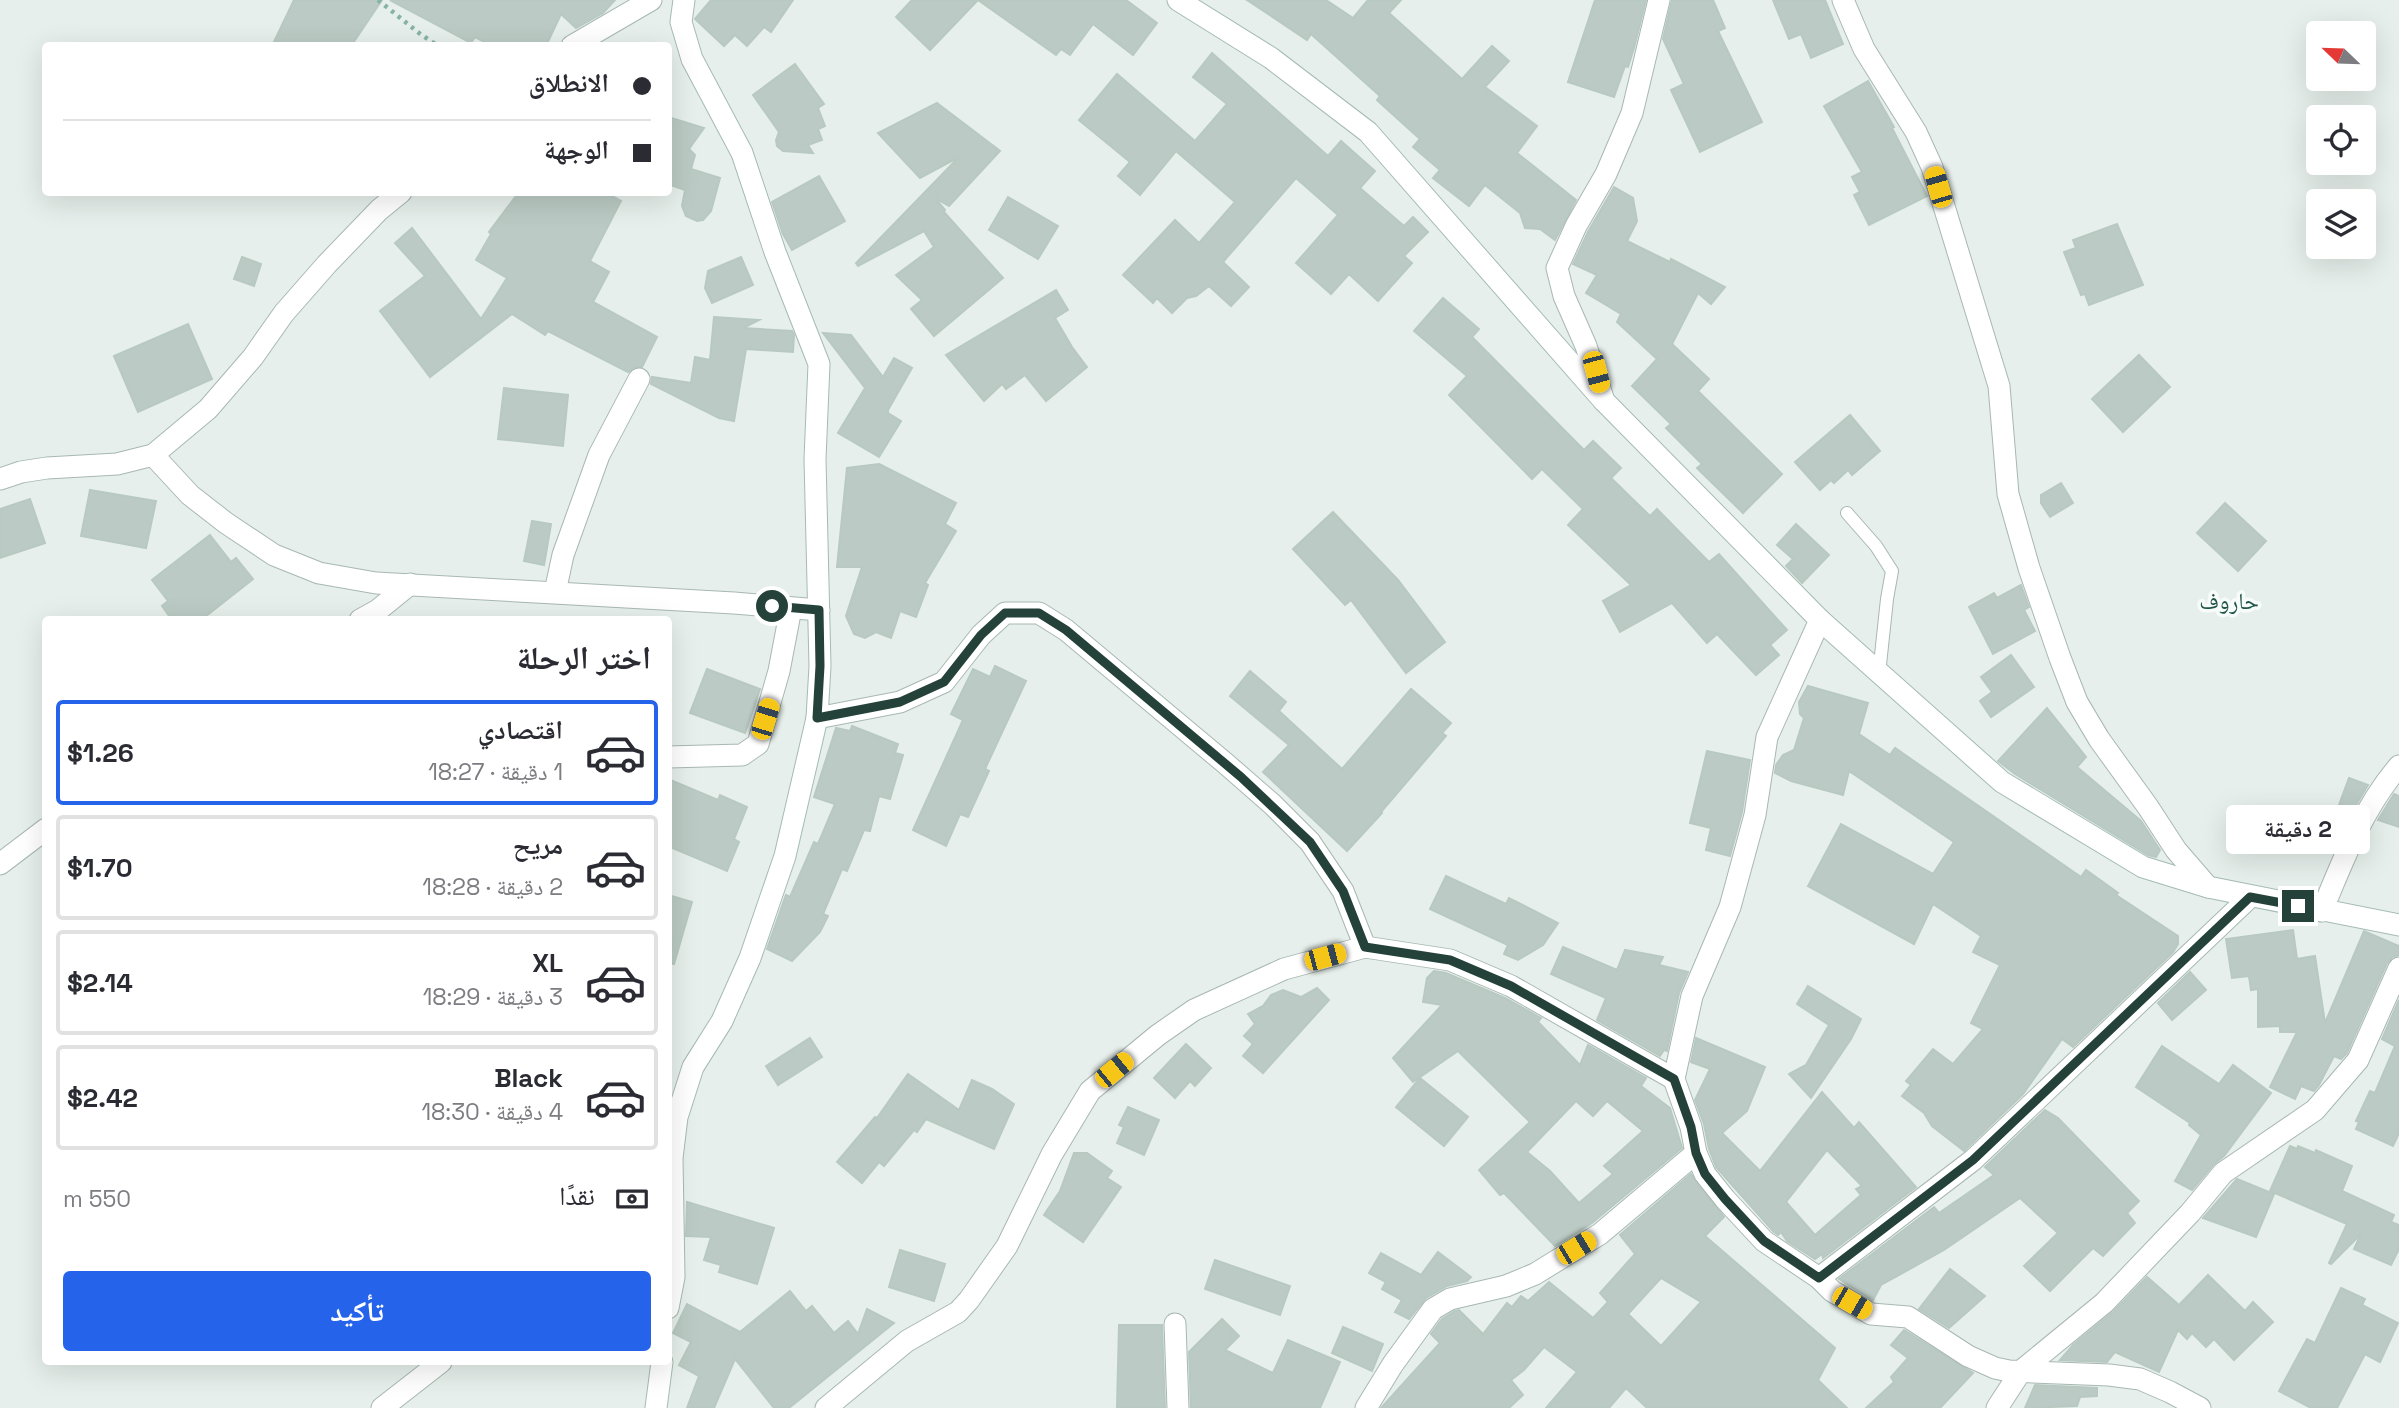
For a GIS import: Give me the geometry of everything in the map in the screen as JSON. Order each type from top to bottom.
[{"type":"street","points":[[579,42],[651,0]]},
{"type":"street","points":[[672,1158],[673,1117],[693,1067],[722,1021],[750,958],[785,856],[817,718],[820,666],[816,459],[819,364],[775,252],[741,153],[692,59],[681,22],[684,0]]},
{"type":"street","points":[[1178,0],[1271,58],[1368,132],[1604,401],[1820,620],[2002,782],[2143,867],[2250,897],[2399,925]]},
{"type":"street","points":[[1604,401],[1587,346],[1564,296],[1557,268],[1576,226],[1606,174],[1632,113],[1658,0]]},
{"type":"street","points":[[1843,0],[1864,49],[1916,132],[1933,167],[1999,386],[2008,494],[2017,529],[2077,702],[2099,740],[2176,850],[2208,887]]},
{"type":"street","points":[[0,479],[21,472],[117,464],[153,455],[208,409],[253,357],[284,313],[310,283],[379,210],[396,196]]},
{"type":"street","points":[[555,592],[563,555],[598,456],[639,379]]},
{"type":"street","points":[[153,455],[190,495],[226,523],[274,555],[319,573],[376,583],[819,610]]},
{"type":"street","points":[[367,616],[410,584]]},
{"type":"street","points":[[672,757],[742,755],[758,744],[779,671],[791,608]]},
{"type":"street","points":[[817,718],[900,702],[944,682],[981,635],[1005,613],[1039,613],[1066,630],[1225,763],[1310,842],[1343,891],[1365,947]]},
{"type":"street","points":[[1820,620],[1767,737],[1752,828],[1730,906],[1692,996],[1674,1079],[1705,1174],[1764,1241],[1819,1278],[1832,1291],[1871,1314],[1908,1317],[1968,1356],[1995,1368],[2109,1375],[2140,1380],[2200,1408]]},
{"type":"street","points":[[2322,911],[2351,841],[2379,789],[2399,766]]},
{"type":"street","points":[[0,864],[42,832]]},
{"type":"street","points":[[1819,1278],[1973,1160],[2250,897]]},
{"type":"street","points":[[826,1408],[907,1341],[958,1312],[969,1300],[1007,1246],[1071,1119],[1090,1091],[1194,1010],[1284,969],[1365,947],[1450,960],[1499,980],[1597,1033],[1674,1079]]},
{"type":"street","points":[[1997,1408],[2021,1371],[2104,1303],[2190,1213],[2223,1172],[2315,1110],[2358,1060],[2399,968]]},
{"type":"street","points":[[1367,1408],[1393,1364],[1433,1309],[1450,1299],[1506,1286],[1535,1274],[1600,1234],[1696,1153]]},
{"type":"street","points":[[1175,1324],[1178,1408]]},
{"type":"street","points":[[382,1408],[437,1365]]},
{"type":"street","points":[[656,1408],[662,1365]]},
{"type":"lane","points":[[1847,513],[1876,546],[1892,571],[1880,674]]},
{"type":"path","points":[[378,0],[432,42]]},
{"type":"building","points":[[294,0],[382,0],[354,42],[274,42]]},
{"type":"building","points":[[390,0],[615,0],[603,13],[576,28],[561,14],[548,42],[484,42],[475,37],[469,42]]},
{"type":"building","points":[[711,0],[793,0],[771,32],[764,27],[747,46],[735,35],[724,46],[695,19]]},
{"type":"building","points":[[912,0],[978,0],[930,50],[896,17]]},
{"type":"building","points":[[978,0],[1126,0],[1157,23],[1133,55],[1093,24],[1070,55],[1061,49],[1056,55]]},
{"type":"building","points":[[1247,0],[1326,0],[1353,18],[1368,0],[1401,0],[1389,13],[1462,79],[1492,46],[1509,61],[1485,87],[1537,126],[1517,153],[1576,200],[1555,240],[1540,229],[1525,228],[1520,213],[1485,185],[1469,206],[1433,178],[1440,170],[1413,147],[1420,139],[1377,100],[1380,96],[1311,34],[1307,40]]},
{"type":"building","points":[[1595,0],[1646,0],[1628,67],[1625,66],[1614,97],[1568,82]]},
{"type":"building","points":[[1672,0],[1713,0],[1725,28],[1718,31],[1762,122],[1700,152],[1671,90],[1684,84],[1663,39]]},
{"type":"building","points":[[1773,0],[1825,0],[1843,44],[1811,58],[1801,34],[1789,39]]},
{"type":"building","points":[[1212,53],[1328,156],[1341,141],[1375,171],[1360,188],[1404,226],[1413,217],[1428,232],[1404,256],[1412,263],[1378,301],[1349,274],[1331,294],[1296,263],[1338,215],[1296,178],[1223,262],[1249,287],[1231,306],[1209,286],[1196,296],[1187,298],[1172,313],[1157,298],[1153,303],[1123,275],[1175,220],[1199,243],[1235,202],[1176,151],[1140,195],[1118,176],[1130,162],[1079,120],[1117,74],[1195,141],[1227,104],[1193,77]]},
{"type":"building","points":[[795,64],[824,104],[818,108],[825,126],[818,129],[822,140],[808,145],[813,153],[783,151],[777,146],[779,132],[753,95]]},
{"type":"building","points":[[1868,81],[1894,127],[1892,128],[1927,196],[1869,225],[1854,195],[1860,192],[1852,177],[1862,172],[1824,106]]},
{"type":"building","points":[[937,103],[1000,151],[949,206],[935,198],[944,212],[1003,278],[934,336],[911,309],[922,300],[896,275],[934,247],[924,231],[858,266],[856,263],[959,157],[920,178],[878,133]]},
{"type":"building","points":[[672,118],[704,128],[689,149],[695,155],[691,169],[720,178],[711,211],[703,220],[697,221],[686,216],[682,206],[685,190],[672,185]]},
{"type":"building","points":[[819,176],[845,221],[792,250],[783,234],[772,202]]},
{"type":"building","points":[[1614,187],[1633,198],[1637,221],[1627,241],[1670,262],[1671,259],[1725,287],[1711,304],[1698,293],[1672,344],[1709,379],[1698,391],[1782,474],[1743,513],[1697,468],[1702,464],[1666,428],[1671,424],[1632,386],[1657,359],[1617,322],[1621,314],[1586,293],[1597,275],[1573,264]]},
{"type":"building","points":[[516,196],[612,196],[621,201],[590,261],[609,272],[593,302],[657,337],[642,367],[628,372],[548,331],[545,335],[512,314],[430,377],[380,311],[425,276],[395,243],[412,228],[481,319],[507,278],[476,260],[491,234],[489,232]]},
{"type":"building","points":[[1008,197],[1058,226],[1038,259],[989,230]]},
{"type":"building","points":[[2117,224],[2143,285],[2089,305],[2085,294],[2081,295],[2064,252],[2076,248],[2073,240]]},
{"type":"building","points":[[242,257],[261,264],[254,286],[234,279]]},
{"type":"building","points":[[741,257],[753,285],[712,303],[705,288],[708,271]]},
{"type":"building","points":[[1056,290],[1068,310],[1055,318],[1087,367],[1046,401],[1025,375],[1006,389],[1002,384],[984,401],[946,355]]},
{"type":"building","points":[[1443,298],[1479,329],[1472,337],[1584,450],[1593,441],[1621,468],[1611,478],[1650,516],[1657,509],[1709,562],[1719,554],[1787,630],[1770,645],[1779,655],[1756,675],[1717,634],[1707,643],[1672,603],[1620,632],[1603,601],[1631,585],[1568,525],[1583,509],[1542,469],[1532,479],[1449,395],[1467,376],[1414,331]]},
{"type":"building","points":[[714,317],[759,320],[743,328],[792,331],[794,335],[793,352],[746,349],[734,421],[719,418],[651,384],[652,377],[691,383],[695,357],[710,360]]},
{"type":"building","points":[[188,324],[212,379],[138,412],[114,356]]},
{"type":"building","points":[[823,333],[851,335],[883,377],[894,358],[912,368],[888,410],[888,413],[901,421],[879,457],[838,433],[865,388]]},
{"type":"building","points":[[2139,355],[2170,387],[2123,432],[2092,399]]},
{"type":"building","points":[[504,388],[568,395],[563,446],[498,439]]},
{"type":"building","points":[[1850,415],[1880,451],[1852,475],[1848,470],[1834,483],[1831,480],[1820,490],[1795,462]]},
{"type":"building","points":[[879,464],[956,503],[945,524],[956,531],[925,583],[928,585],[916,617],[900,611],[891,638],[876,632],[865,638],[854,634],[846,616],[862,567],[837,567],[847,468]]},
{"type":"building","points":[[2061,483],[2073,503],[2050,517],[2041,503],[2041,495]]},
{"type":"building","points":[[90,490],[156,501],[146,548],[81,536]]},
{"type":"building","points":[[30,499],[45,543],[0,558],[0,509]]},
{"type":"building","points":[[2225,503],[2266,541],[2238,571],[2197,533]]},
{"type":"building","points":[[1333,512],[1398,580],[1445,642],[1406,673],[1351,600],[1345,605],[1293,549]]},
{"type":"building","points":[[532,521],[551,524],[544,565],[524,561]]},
{"type":"building","points":[[1796,524],[1829,555],[1802,583],[1786,566],[1793,559],[1777,545]]},
{"type":"building","points":[[210,535],[231,562],[236,558],[253,579],[206,616],[169,616],[162,606],[168,601],[152,580]]},
{"type":"building","points":[[2021,585],[2029,607],[2024,610],[2035,631],[1993,654],[1969,607],[1994,593],[1997,598]]},
{"type":"building","points":[[2011,655],[2034,687],[1991,717],[1980,701],[1992,692],[1981,677]]},
{"type":"building","points":[[995,666],[1026,681],[985,769],[989,771],[968,817],[960,814],[946,846],[913,830],[963,720],[951,714],[973,669],[990,677]]},
{"type":"building","points":[[707,669],[760,689],[745,733],[690,713]]},
{"type":"building","points":[[1250,671],[1286,702],[1279,711],[1342,769],[1411,689],[1451,723],[1442,733],[1446,736],[1347,851],[1263,772],[1289,745],[1230,696]]},
{"type":"building","points":[[1808,686],[1868,703],[1859,734],[1890,755],[1895,748],[2081,877],[2086,870],[2118,893],[2116,895],[2178,936],[2178,944],[2173,952],[2073,1047],[2062,1039],[2023,1094],[1964,1151],[1932,1126],[1924,1113],[1902,1096],[1911,1085],[1906,1081],[1933,1049],[1953,1064],[1983,1029],[1971,1023],[2000,965],[1973,952],[1981,936],[1933,904],[1914,944],[1808,886],[1841,824],[1933,874],[1954,842],[1849,771],[1843,795],[1791,781],[1775,773],[1776,765],[1783,755],[1794,750],[1804,718],[1800,714],[1799,702]]},
{"type":"building","points":[[2047,708],[2086,757],[2077,767],[2141,821],[2160,850],[2156,857],[2148,855],[1998,761]]},
{"type":"building","points":[[852,726],[898,744],[895,753],[903,755],[890,799],[879,796],[870,831],[864,830],[847,871],[842,869],[823,914],[828,916],[820,932],[792,961],[767,949],[786,895],[790,897],[814,842],[818,844],[835,804],[814,797],[836,728],[850,731]]},
{"type":"building","points":[[1707,751],[1750,760],[1742,812],[1730,856],[1706,850],[1711,828],[1690,823]]},
{"type":"building","points":[[2349,778],[2368,785],[2353,810],[2339,805]]},
{"type":"building","points":[[672,781],[718,800],[720,795],[747,807],[734,839],[739,842],[727,871],[672,848]]},
{"type":"building","points":[[2394,794],[2399,796],[2399,827],[2378,820]]},
{"type":"building","points":[[1446,876],[1506,904],[1509,898],[1558,923],[1543,945],[1518,960],[1504,954],[1508,945],[1430,909]]},
{"type":"building","points":[[672,896],[692,902],[672,964]]},
{"type":"building","points":[[2293,930],[2297,959],[2315,956],[2325,1023],[2364,931],[2399,946],[2399,955],[2392,957],[2387,963],[2347,1053],[2341,1059],[2334,1056],[2314,1091],[2301,1086],[2295,1099],[2270,1087],[2297,1032],[2280,1032],[2280,1026],[2258,1027],[2258,989],[2251,990],[2249,976],[2232,978],[2226,939]]},
{"type":"building","points":[[1563,947],[1617,970],[1625,950],[1663,957],[1659,965],[1688,972],[1679,993],[1667,1051],[1664,1050],[1660,1056],[1597,1020],[1606,998],[1551,974]]},
{"type":"building","points":[[1434,971],[1446,973],[1505,998],[1541,1018],[1538,1022],[1580,1065],[1588,1045],[1646,1078],[1641,1086],[1670,1108],[1682,1148],[1592,1223],[1555,1246],[1504,1193],[1500,1195],[1479,1170],[1530,1122],[1458,1051],[1413,1082],[1393,1058],[1442,1005],[1423,1002],[1427,978]],"holes":[[[1576,1101],[1593,1116],[1607,1101],[1643,1131],[1604,1166],[1613,1174],[1579,1203],[1550,1171],[1527,1152]]]},
{"type":"building","points":[[2190,972],[2206,990],[2172,1020],[2158,1003]]},
{"type":"building","points":[[1808,986],[1861,1019],[1851,1039],[1811,1098],[1789,1074],[1806,1065],[1829,1025],[1797,1004]]},
{"type":"building","points":[[1317,988],[1329,1000],[1263,1073],[1243,1056],[1253,1044],[1244,1036],[1255,1024],[1248,1014],[1263,1006],[1271,995],[1283,990],[1301,997]]},
{"type":"building","points":[[2399,1000],[2399,1133],[2393,1146],[2356,1129],[2359,1122],[2356,1121],[2370,1091],[2375,1093],[2395,1046],[2382,1039]]},
{"type":"building","points":[[810,1038],[822,1057],[778,1085],[766,1066]]},
{"type":"building","points":[[1696,1038],[1765,1067],[1747,1111],[1722,1133],[1760,1171],[1822,1092],[1854,1128],[1859,1122],[1916,1187],[1823,1258],[1822,1254],[1815,1259],[1787,1241],[1781,1232],[1778,1235],[1773,1231],[1716,1167],[1695,1100],[1710,1069],[1691,1062]],"holes":[[[1827,1150],[1862,1186],[1856,1189],[1861,1195],[1815,1235],[1786,1202]]]},
{"type":"building","points":[[1186,1044],[1211,1068],[1195,1086],[1190,1081],[1175,1098],[1154,1078]]},
{"type":"building","points":[[2162,1046],[2219,1084],[2233,1065],[2271,1093],[2224,1156],[2192,1190],[2175,1181],[2201,1135],[2190,1123],[2136,1087]]},
{"type":"building","points":[[908,1074],[959,1110],[972,1080],[992,1089],[1014,1104],[994,1149],[926,1119],[884,1166],[879,1162],[862,1183],[837,1162],[875,1117],[877,1118]]},
{"type":"building","points":[[1420,1078],[1468,1117],[1444,1146],[1396,1107]]},
{"type":"building","points":[[1128,1107],[1159,1120],[1144,1155],[1117,1143],[1124,1127],[1119,1125]]},
{"type":"building","points":[[2045,1110],[2058,1118],[2139,1201],[2127,1213],[2135,1223],[2103,1256],[2093,1248],[2050,1291],[2024,1266],[2058,1233],[2020,1198],[1944,1250],[1881,1285],[1873,1300],[1839,1279],[1934,1207],[1939,1213],[1994,1175],[1985,1167]]},
{"type":"building","points":[[2290,1146],[2297,1149],[2298,1146],[2315,1153],[2316,1150],[2352,1166],[2342,1191],[2394,1215],[2391,1222],[2399,1225],[2399,1249],[2391,1265],[2354,1249],[2361,1234],[2329,1263],[2347,1224],[2270,1191]]},
{"type":"building","points":[[1074,1153],[1087,1153],[1112,1171],[1107,1178],[1121,1187],[1083,1242],[1044,1215],[1060,1191]]},
{"type":"building","points":[[1691,1174],[1724,1217],[1705,1236],[1835,1348],[1818,1380],[1847,1408],[1647,1408],[1626,1388],[1609,1408],[1546,1408],[1577,1372],[1544,1347],[1524,1370],[1511,1380],[1523,1395],[1509,1408],[1381,1408],[1440,1343],[1431,1334],[1442,1319],[1455,1311],[1459,1310],[1483,1334],[1507,1303],[1512,1307],[1521,1296],[1528,1301],[1549,1282],[1593,1318],[1608,1302],[1600,1293],[1635,1254],[1620,1235]],"holes":[[[1661,1278],[1701,1302],[1661,1346],[1628,1314]]]},
{"type":"building","points":[[2237,1179],[2274,1194],[2256,1237],[2203,1218]]},
{"type":"building","points":[[687,1202],[774,1228],[757,1284],[719,1272],[721,1265],[704,1260],[711,1237],[686,1236]]},
{"type":"building","points":[[900,1250],[945,1264],[934,1301],[889,1287]]},
{"type":"building","points":[[1438,1252],[1471,1277],[1426,1298],[1409,1319],[1395,1312],[1402,1300],[1382,1289],[1386,1282],[1369,1273],[1381,1253],[1421,1275]]},
{"type":"building","points":[[1215,1260],[1290,1286],[1280,1315],[1205,1289]]},
{"type":"building","points":[[1950,1269],[1985,1296],[1949,1328],[1919,1309]]},
{"type":"building","points":[[2208,1275],[2245,1311],[2253,1302],[2273,1322],[2234,1360],[2214,1339],[2206,1347],[2192,1333],[2187,1339],[2178,1330],[2159,1372],[2115,1352],[2107,1362],[2060,1360],[2147,1277],[2179,1305]]},
{"type":"building","points":[[2341,1288],[2365,1299],[2362,1305],[2398,1323],[2380,1362],[2365,1354],[2337,1408],[2311,1408],[2279,1391],[2307,1339],[2315,1343]]},
{"type":"building","points":[[790,1291],[806,1311],[812,1306],[834,1333],[848,1321],[858,1334],[867,1309],[894,1323],[789,1408],[774,1408],[735,1359],[714,1408],[687,1408],[699,1376],[679,1365],[691,1342],[673,1333],[687,1304],[740,1332]]},
{"type":"building","points":[[1222,1319],[1239,1336],[1225,1350],[1273,1373],[1288,1340],[1340,1362],[1320,1408],[1191,1408],[1189,1352]]},
{"type":"building","points":[[1119,1325],[1162,1325],[1165,1408],[1117,1408]]},
{"type":"building","points":[[1343,1327],[1383,1344],[1372,1371],[1332,1353]]},
{"type":"building","points":[[1904,1330],[1973,1373],[1940,1408],[1866,1408],[1894,1382],[1891,1377],[1908,1358],[1891,1345]]},
{"type":"building","points":[[2035,1385],[2097,1388],[2097,1396],[2080,1397],[2077,1406],[2025,1408]]},
{"type":"district","name":"حاروف","points":[[2229,601]]},
{"type":"route","points":[[772,606],[819,610],[817,718],[900,702],[944,682],[981,635],[1005,613],[1039,613],[1066,630],[1225,763],[1310,842],[1343,891],[1365,947],[1450,960],[1511,986],[1674,1079],[1705,1174],[1764,1241],[1819,1278],[1973,1160],[2250,897],[2298,906]]}]
